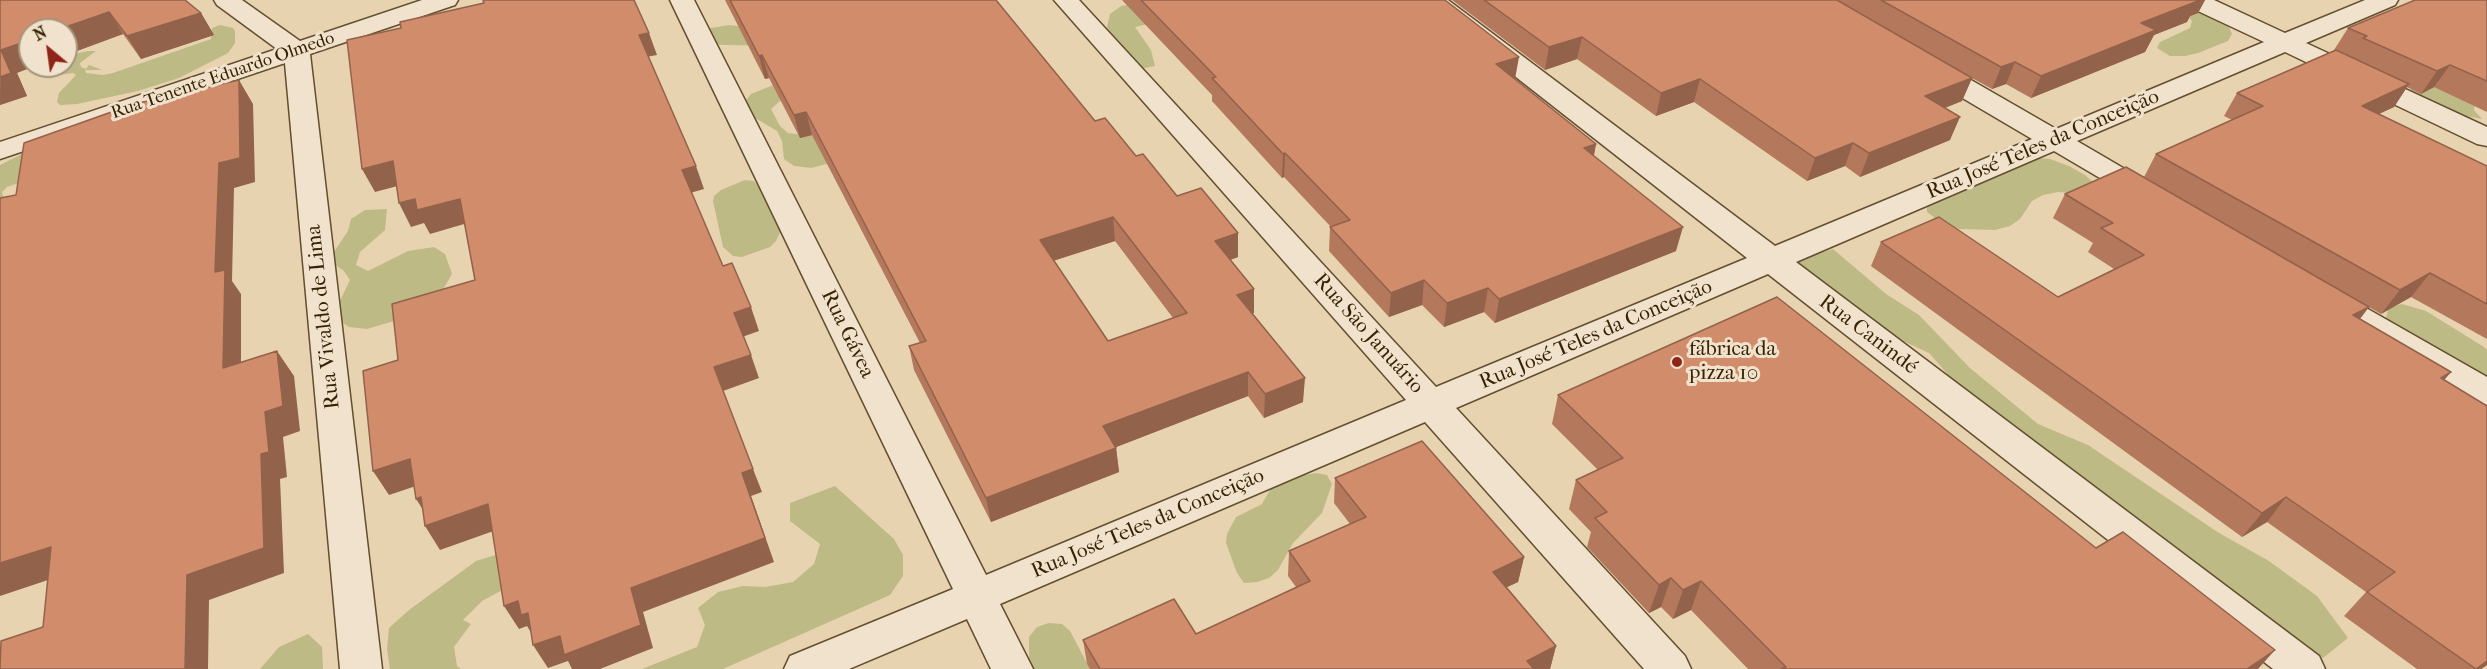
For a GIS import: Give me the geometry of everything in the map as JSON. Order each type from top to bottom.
[{"type":"street","points":[[226,0],[297,51]]},
{"type":"street","name":"Rua Tenente Eduardo Olmedo","points":[[0,151],[446,0]]},
{"type":"street","name":"Rua Gávea","points":[[682,0],[1012,669]]},
{"type":"street","name":"Rua São Januário","points":[[1066,0],[1670,669]]},
{"type":"street","name":"Rua Canindé","points":[[1433,0],[2304,669]]},
{"type":"street","points":[[2194,0],[2487,138]]},
{"type":"street","name":"Rua José Teles da Conceição","points":[[805,669],[2386,0]]},
{"type":"street","name":"Rua Vivaldo de Lima","points":[[297,51],[361,669]]},
{"type":"street","points":[[1904,53],[2168,207]]},
{"type":"street","points":[[2302,285],[2487,393]]},
{"type":"shaded area","points":[[1153,0],[1148,24],[1135,27],[1151,50],[1155,66],[1140,69],[1106,32],[1110,14],[1121,6]]},
{"type":"shaded area","points":[[2174,0],[2229,27],[2232,34],[2228,41],[2185,56],[2170,56],[2157,48],[2160,42],[2190,28],[2192,21]]},
{"type":"shaded area","points":[[220,25],[233,28],[235,43],[228,53],[179,78],[138,91],[77,104],[60,105],[57,102],[59,93],[73,78],[78,78],[78,53],[96,51],[80,63],[81,67],[86,69],[89,65],[102,70],[85,70],[86,73],[103,75],[211,39],[212,28]]},
{"type":"shaded area","points":[[729,25],[758,28],[791,46],[709,43],[699,30]]},
{"type":"shaded area","points":[[2459,76],[2475,102],[2474,110],[2482,119],[2443,112],[2410,96],[2411,89]]},
{"type":"shaded area","points":[[783,81],[796,96],[780,101],[771,109],[780,126],[788,133],[804,135],[843,130],[846,159],[811,168],[794,166],[784,159],[782,141],[777,131],[745,112],[744,103],[751,94]]},
{"type":"shaded area","points":[[30,150],[46,174],[7,187],[2,192],[4,201],[0,211],[0,165]]},
{"type":"shaded area","points":[[2031,157],[2050,159],[2069,166],[2085,175],[2109,196],[2058,192],[2043,195],[2032,201],[2020,219],[2010,226],[1995,230],[1959,229],[1940,222],[1927,212],[1927,201]]},
{"type":"shaded area","points":[[745,180],[754,181],[774,206],[782,228],[776,241],[770,247],[742,257],[733,256],[723,247],[713,201],[714,196],[721,190]]},
{"type":"shaded area","points":[[387,209],[385,230],[360,252],[356,265],[368,271],[408,251],[434,247],[445,254],[452,274],[444,288],[411,316],[367,329],[349,327],[338,320],[337,307],[350,280],[344,271],[334,264],[332,255],[348,231],[351,219],[365,210]]},
{"type":"shaded area","points":[[1833,249],[1886,294],[1919,315],[1970,368],[2038,424],[2088,445],[2219,533],[2269,561],[2317,596],[2348,638],[2323,658],[2267,633],[1979,410],[1929,353],[1847,315],[1798,266],[1798,260]]},
{"type":"shaded area","points":[[2402,304],[2426,311],[2484,347],[2487,350],[2487,385],[2385,321],[2388,311],[2382,310]]},
{"type":"shaded area","points":[[1316,473],[1327,475],[1332,484],[1322,513],[1293,543],[1278,570],[1269,578],[1244,583],[1237,573],[1226,543],[1227,534],[1236,517],[1262,504],[1271,488],[1304,475]]},
{"type":"shaded area","points":[[835,486],[894,539],[903,555],[903,576],[890,595],[723,669],[642,669],[697,647],[705,625],[698,608],[718,592],[743,586],[765,587],[793,582],[814,564],[820,544],[790,521],[790,503]]},
{"type":"shaded area","points":[[502,553],[508,587],[482,601],[463,620],[471,624],[454,647],[457,666],[461,669],[390,669],[387,649],[389,628],[409,610],[476,561]]},
{"type":"shaded area","points":[[1049,623],[1062,624],[1070,631],[1090,669],[1034,669],[1029,660],[1029,637],[1037,627]]},
{"type":"shaded area","points":[[308,634],[322,647],[323,669],[260,669],[279,647]]},
{"type":"building","points":[[0,0],[185,0],[201,13],[127,36],[109,12],[78,23],[78,18],[18,18],[18,44],[1,50],[11,73],[0,77]]},
{"type":"building","points":[[483,0],[634,0],[649,33],[639,35],[696,166],[682,170],[723,266],[732,263],[751,307],[734,313],[751,355],[714,367],[753,469],[742,473],[765,538],[631,588],[641,625],[564,655],[560,636],[533,645],[528,613],[521,615],[518,601],[504,606],[488,504],[425,526],[421,497],[416,499],[410,459],[373,471],[363,371],[398,360],[392,304],[475,280],[460,199],[417,210],[415,199],[399,203],[393,161],[362,169],[347,40],[401,28],[400,22],[484,3]]},
{"type":"building","points":[[730,0],[996,0],[1095,121],[1105,118],[1136,156],[1143,154],[1177,196],[1201,188],[1238,233],[1215,241],[1254,289],[1237,295],[1305,378],[1265,394],[1248,372],[1103,426],[1116,448],[986,498],[909,346],[926,341],[806,112],[794,115],[762,55],[759,56]],"holes":[[[1113,217],[1187,313],[1108,341],[1040,240]]]},
{"type":"building","points":[[1141,0],[1445,0],[1519,57],[1496,64],[1596,144],[1584,148],[1683,227],[1499,299],[1488,288],[1447,303],[1424,280],[1391,293],[1330,227],[1350,220],[1285,153],[1283,154],[1212,78],[1216,77]]},
{"type":"building","points":[[1484,0],[1837,0],[1972,78],[1925,96],[1960,117],[1869,153],[1853,143],[1815,158],[1700,79],[1661,93],[1582,37],[1549,47]]},
{"type":"building","points":[[1881,0],[2198,1],[2141,23],[2156,30],[2041,76],[2015,62],[2001,67]]},
{"type":"building","points":[[2415,0],[2487,0],[2487,81],[2450,65],[2437,71],[2363,38],[2367,36],[2348,28]]},
{"type":"building","points":[[2336,50],[2409,84],[2362,106],[2487,166],[2487,304],[2430,273],[2400,290],[2156,154],[2263,106],[2237,93]]},
{"type":"building","points":[[239,80],[240,158],[219,163],[215,272],[225,270],[223,368],[277,351],[283,406],[265,412],[269,452],[261,454],[264,548],[187,575],[185,669],[0,669],[1,641],[43,627],[51,547],[0,563],[0,198],[16,195],[24,143],[134,104]]},
{"type":"building","points":[[2126,167],[2369,307],[2353,315],[2451,372],[2441,378],[2487,406],[2487,661],[2476,669],[2367,592],[2395,572],[2286,497],[2262,513],[1881,242],[1939,217],[2058,297],[2144,255],[2101,228],[2113,223],[2065,194]]},
{"type":"building","points":[[1777,297],[2096,548],[2123,532],[2275,650],[2247,669],[1781,669],[1786,667],[1701,581],[1683,590],[1671,578],[1659,585],[1595,518],[1607,512],[1576,480],[1623,458],[1558,395]]},
{"type":"building","points":[[1422,441],[1524,557],[1493,572],[1556,646],[1527,661],[1534,669],[1100,669],[1083,640],[1174,599],[1196,634],[1310,581],[1289,551],[1366,517],[1335,478]]},
{"type":"place","name":"fábrica da pizza 10","points":[[1677,362]]}]
